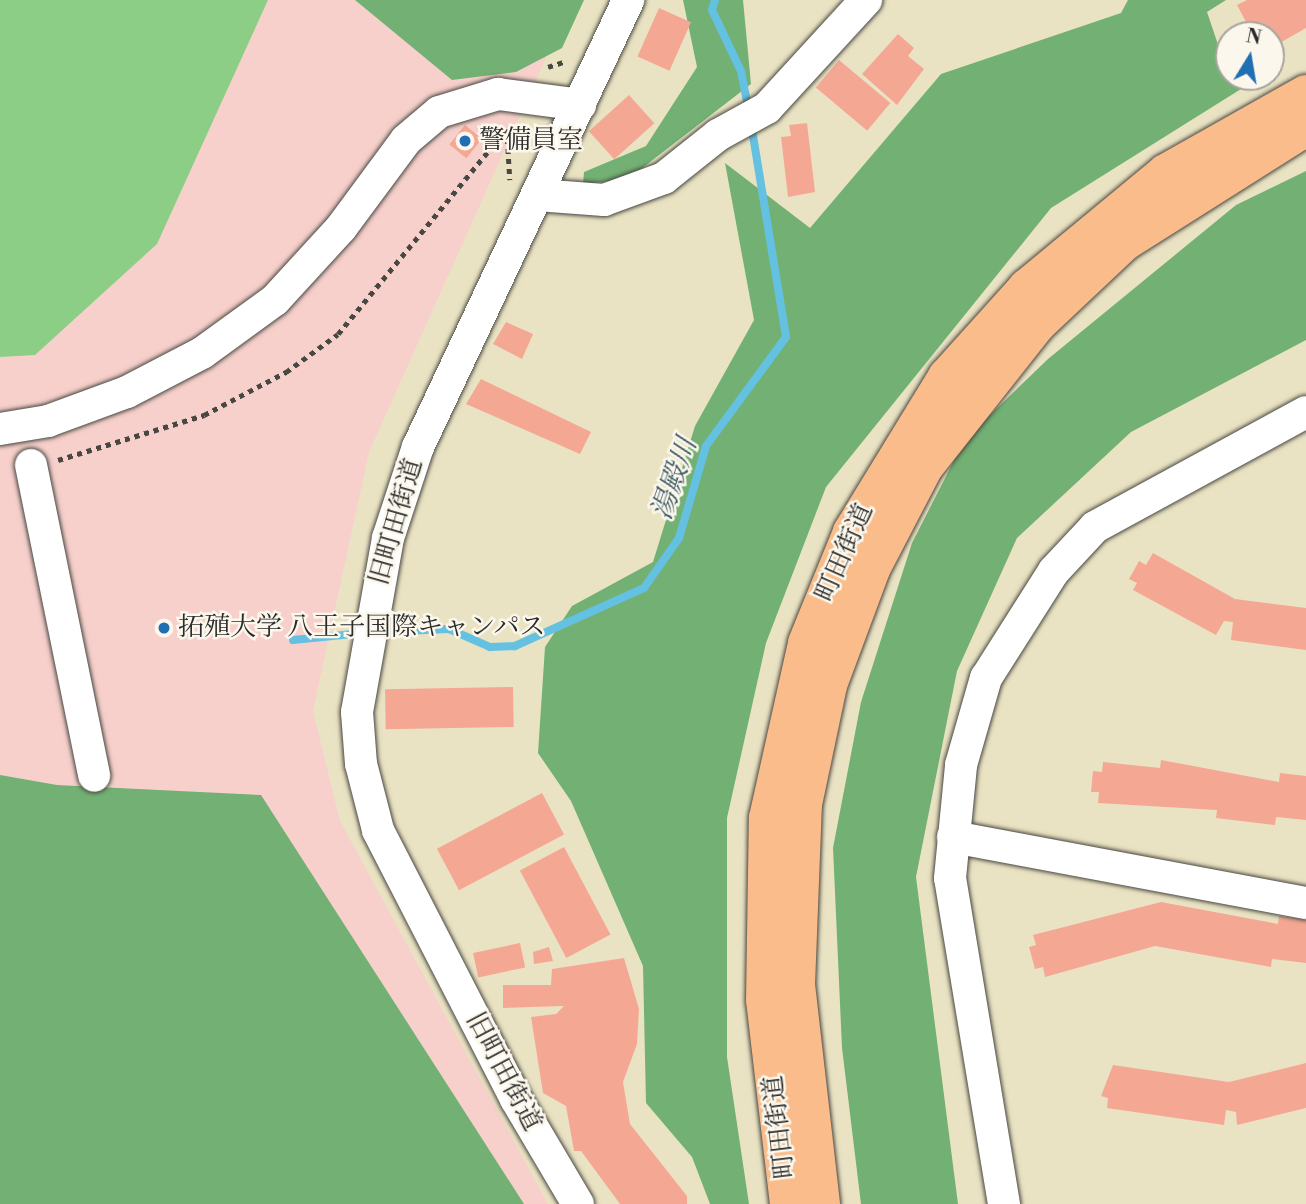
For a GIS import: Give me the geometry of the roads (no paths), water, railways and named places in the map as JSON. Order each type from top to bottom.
[{"type":"main road","name":"町田街道","points":[[789,1204],[764,988],[768,818],[807,643],[852,532],[947,377],[1027,288],[1166,173],[1306,94]]},
{"type":"main road","name":"町田街道","points":[[821,1204],[796,985],[794,924],[803,804],[828,685],[872,567],[925,467],[1037,325],[1124,242],[1306,127]]},
{"type":"street","name":"旧町田街道","points":[[578,1204],[516,1099],[378,830],[358,738],[361,673],[370,621],[418,447],[524,194],[580,104],[628,0]]},
{"type":"street","points":[[524,194],[604,200],[664,178],[734,126],[767,108],[866,0]]},
{"type":"street","points":[[0,429],[101,401],[202,353],[275,300],[341,228],[406,140],[439,112],[498,94],[580,104]]},
{"type":"street","points":[[1004,1204],[950,878],[961,765],[986,678],[1054,571],[1095,527],[1140,498],[1306,412]]},
{"type":"street","points":[[42,463],[94,776]]},
{"type":"street","points":[[953,837],[1306,903]]},
{"type":"waterway","name":"湯殿川","points":[[715,0],[712,10],[741,71],[749,112]]},
{"type":"waterway","name":"湯殿川","points":[[380,632],[449,629],[490,647],[515,646],[644,588],[679,538],[706,446],[786,337],[751,124]]},
{"type":"waterway","name":"湯殿川","points":[[293,640],[363,633]]},
{"type":"place","name":"警備員室","points":[[465,141]]},
{"type":"place","name":"拓殖大学 八王子国際キャンパス","points":[[164,628]]}]
